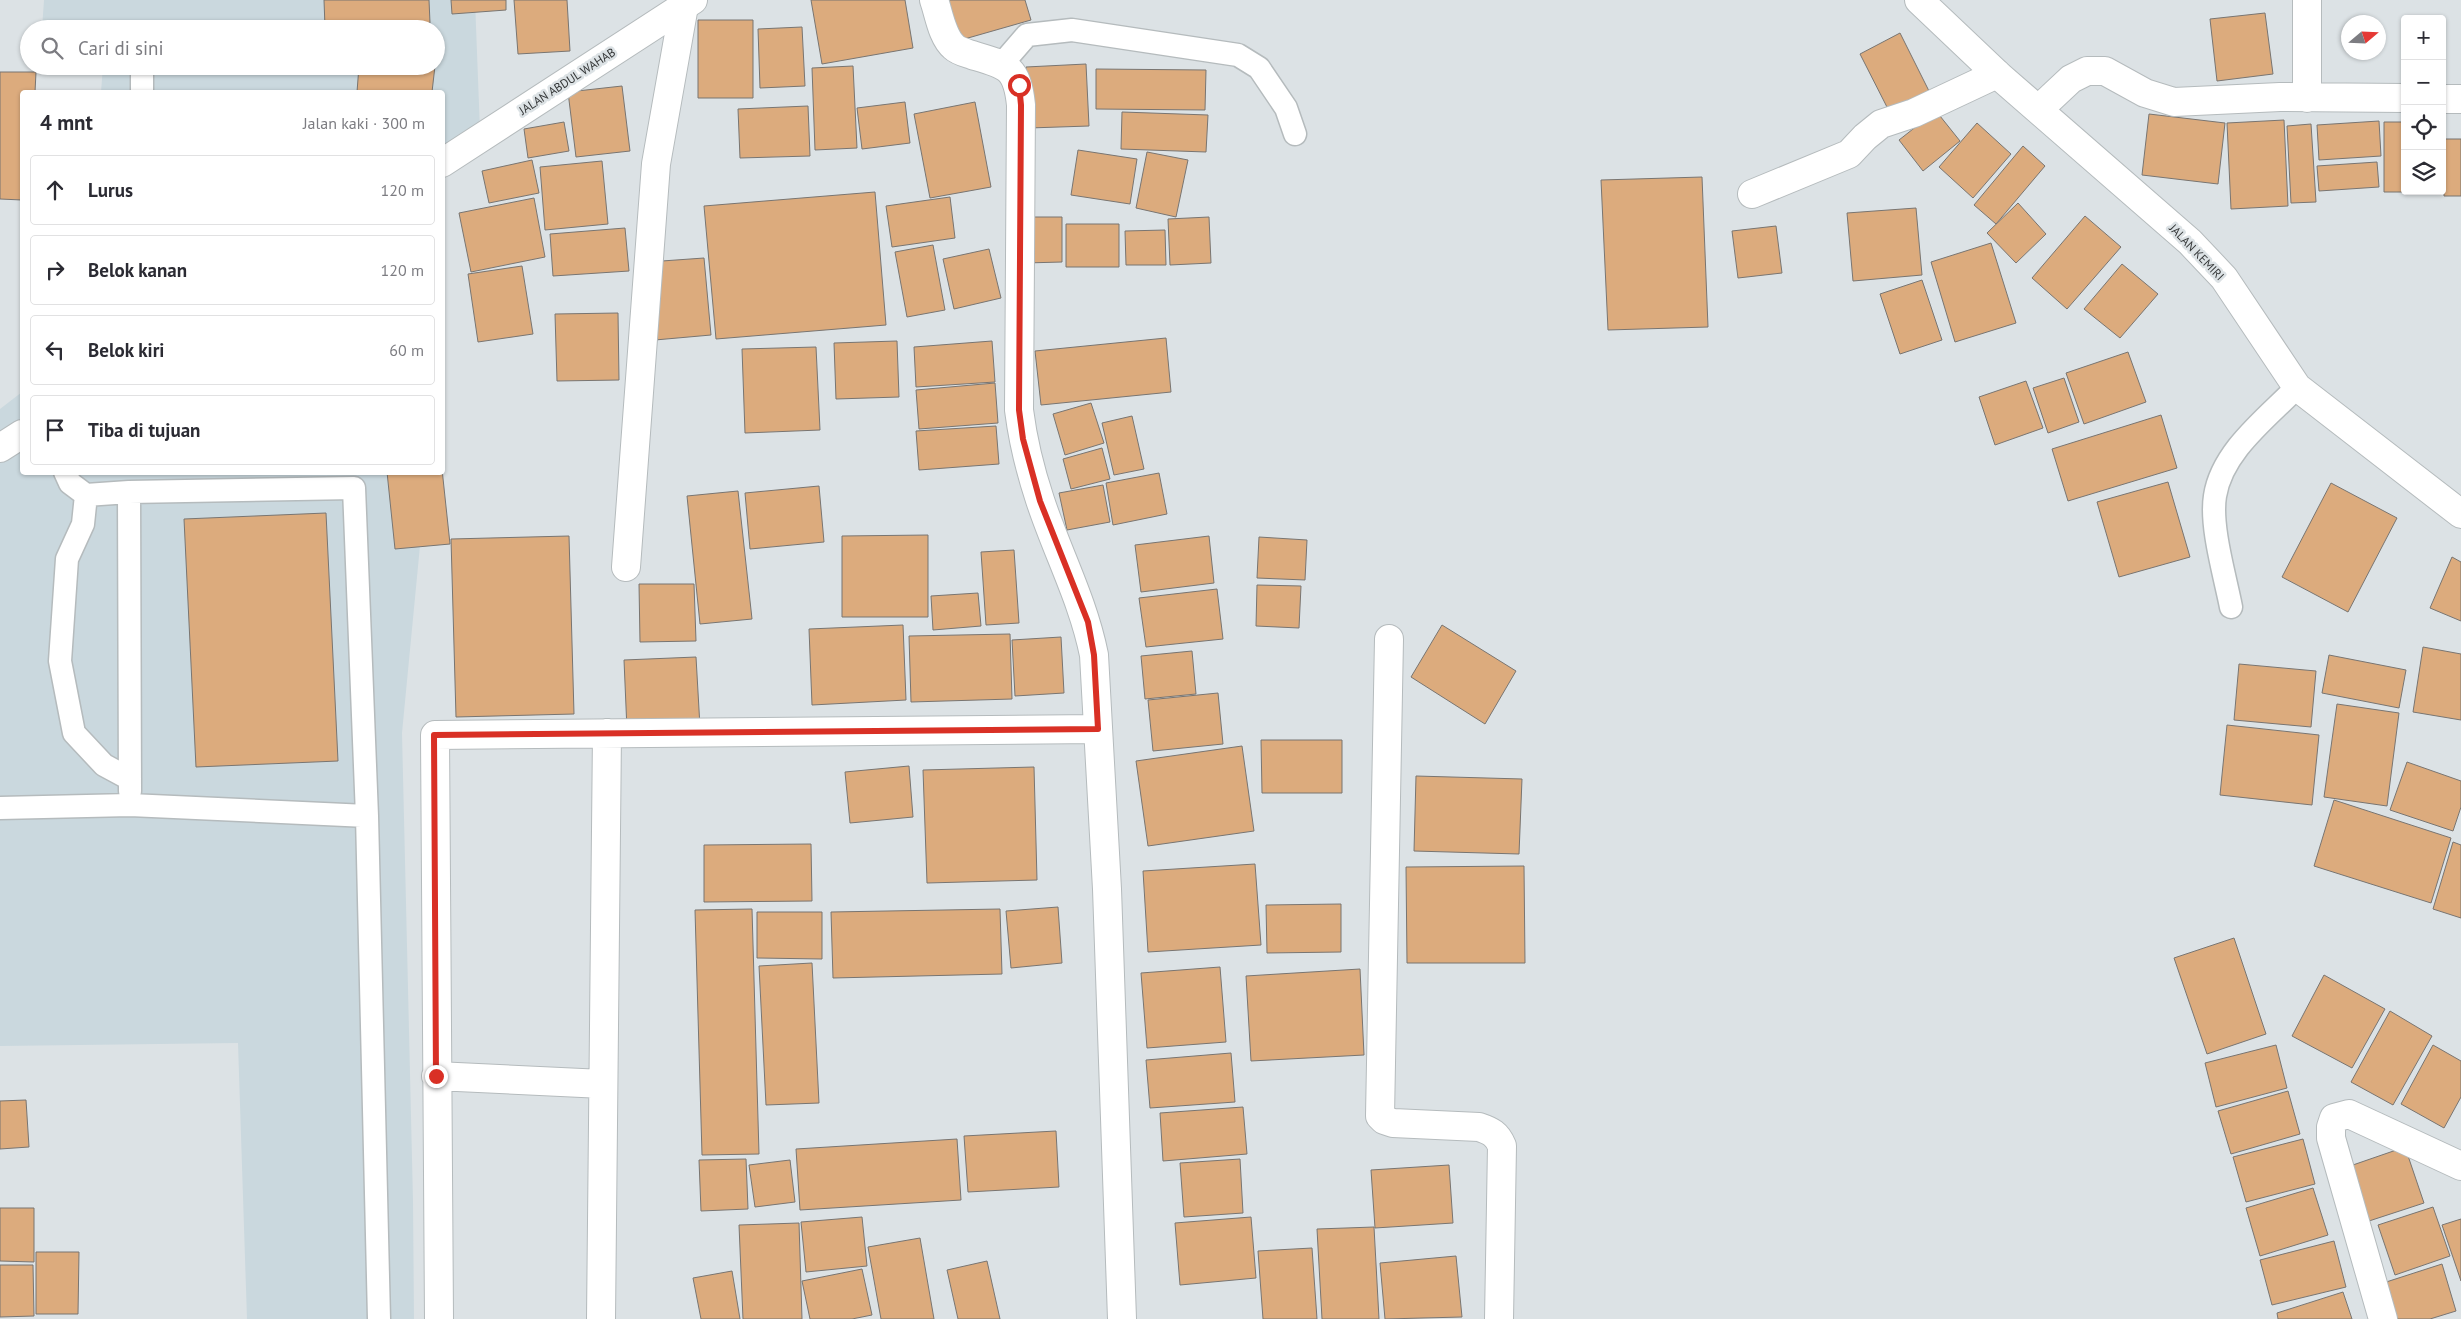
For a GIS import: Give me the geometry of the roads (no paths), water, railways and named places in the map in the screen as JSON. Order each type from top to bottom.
[{"type":"street","points":[[934,0],[948,40],[955,48],[1002,64],[1012,72],[1019,85],[1021,105],[1019,410],[1023,439],[1040,501],[1088,622],[1094,655],[1108,889],[1122,1319]]},
{"type":"street","name":"JALAN KEMIRI","points":[[1919,0],[1997,74],[2190,242],[2224,278],[2297,387],[2461,514]]},
{"type":"street","points":[[2307,0],[2307,98]]},
{"type":"street","points":[[626,568],[656,164],[687,1]]},
{"type":"street","name":"JALAN ABDUL WAHAB","points":[[445,161],[687,1]]},
{"type":"street","points":[[2039,109],[2071,79],[2087,71],[2105,71],[2145,93],[2174,102],[2307,98],[2401,98]]},
{"type":"street","points":[[1752,194],[1849,154],[1881,124],[1914,112],[1997,74]]},
{"type":"street","points":[[2446,99],[2461,99]]},
{"type":"street","points":[[0,448],[20,435]]},
{"type":"street","points":[[1389,639],[1380,1116],[1384,1120],[1393,1123],[1479,1127],[1491,1131],[1498,1137],[1502,1146],[1499,1319]]},
{"type":"street","points":[[439,1319],[434,735],[1098,729]]},
{"type":"street","points":[[601,1319],[607,733]]},
{"type":"street","points":[[436,1076],[603,1084]]},
{"type":"street","points":[[2383,1319],[2331,1138],[2331,1127],[2334,1118],[2349,1114],[2461,1166]]},
{"type":"lane","points":[[1002,64],[1027,35],[1072,30],[1238,54],[1259,68],[1286,108],[1296,134]]},
{"type":"lane","points":[[2231,607],[2216,530],[2215,497],[2222,472],[2234,452],[2297,387]]},
{"type":"lane","points":[[66,475],[70,483],[86,495],[129,492],[354,488],[367,816],[379,1319]]},
{"type":"lane","points":[[129,492],[130,805]]},
{"type":"lane","points":[[86,495],[83,524],[67,558],[60,662],[74,733],[104,764],[130,780]]},
{"type":"lane","points":[[0,808],[130,805],[367,816]]}]
